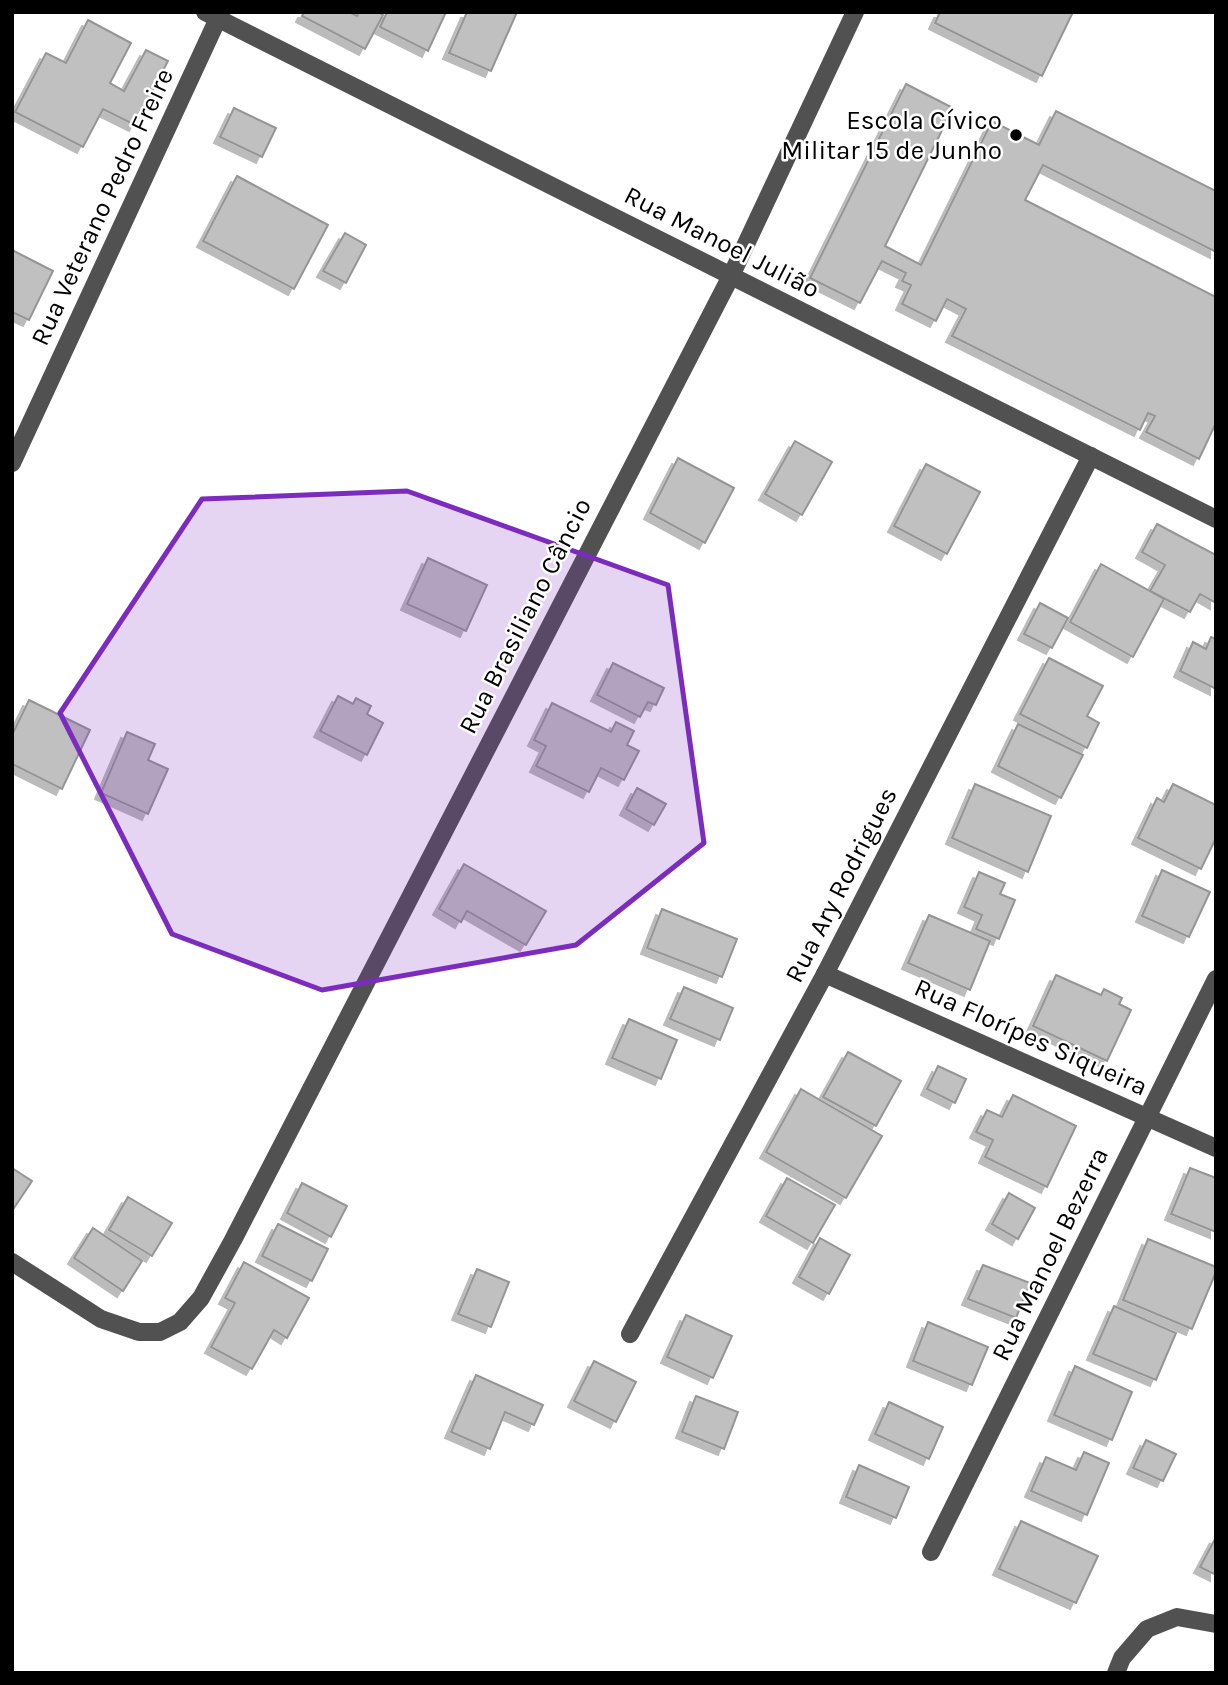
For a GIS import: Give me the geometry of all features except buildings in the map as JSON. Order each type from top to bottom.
[{"type":"street","name":"Rua Brasiliano Câncio","points":[[12,1262],[101,1319],[139,1332],[160,1332],[180,1322],[201,1298],[731,276],[855,12]]},
{"type":"street","name":"Rua Manoel Julião","points":[[215,14],[1216,519]]},
{"type":"street","name":"Rua Veterano Pedro Freire","points":[[12,463],[215,14]]},
{"type":"street","name":"Rua Ary Rodrigues","points":[[630,1334],[825,974],[1091,456]]},
{"type":"street","name":"Rua Florípes Siqueira","points":[[825,974],[1216,1148]]},
{"type":"street","name":"Rua Manoel Bezerra","points":[[931,1552],[1216,979]]},
{"type":"street","points":[[1116,1673],[1122,1658],[1147,1629],[1177,1617],[1216,1624]]},
{"type":"highlighted area","points":[[407,491],[668,585],[704,843],[576,945],[322,990],[172,934],[60,713],[202,499]]},
{"type":"place","name":"Escola Cívico Militar 15 de Junho","points":[[1016,135]]}]
